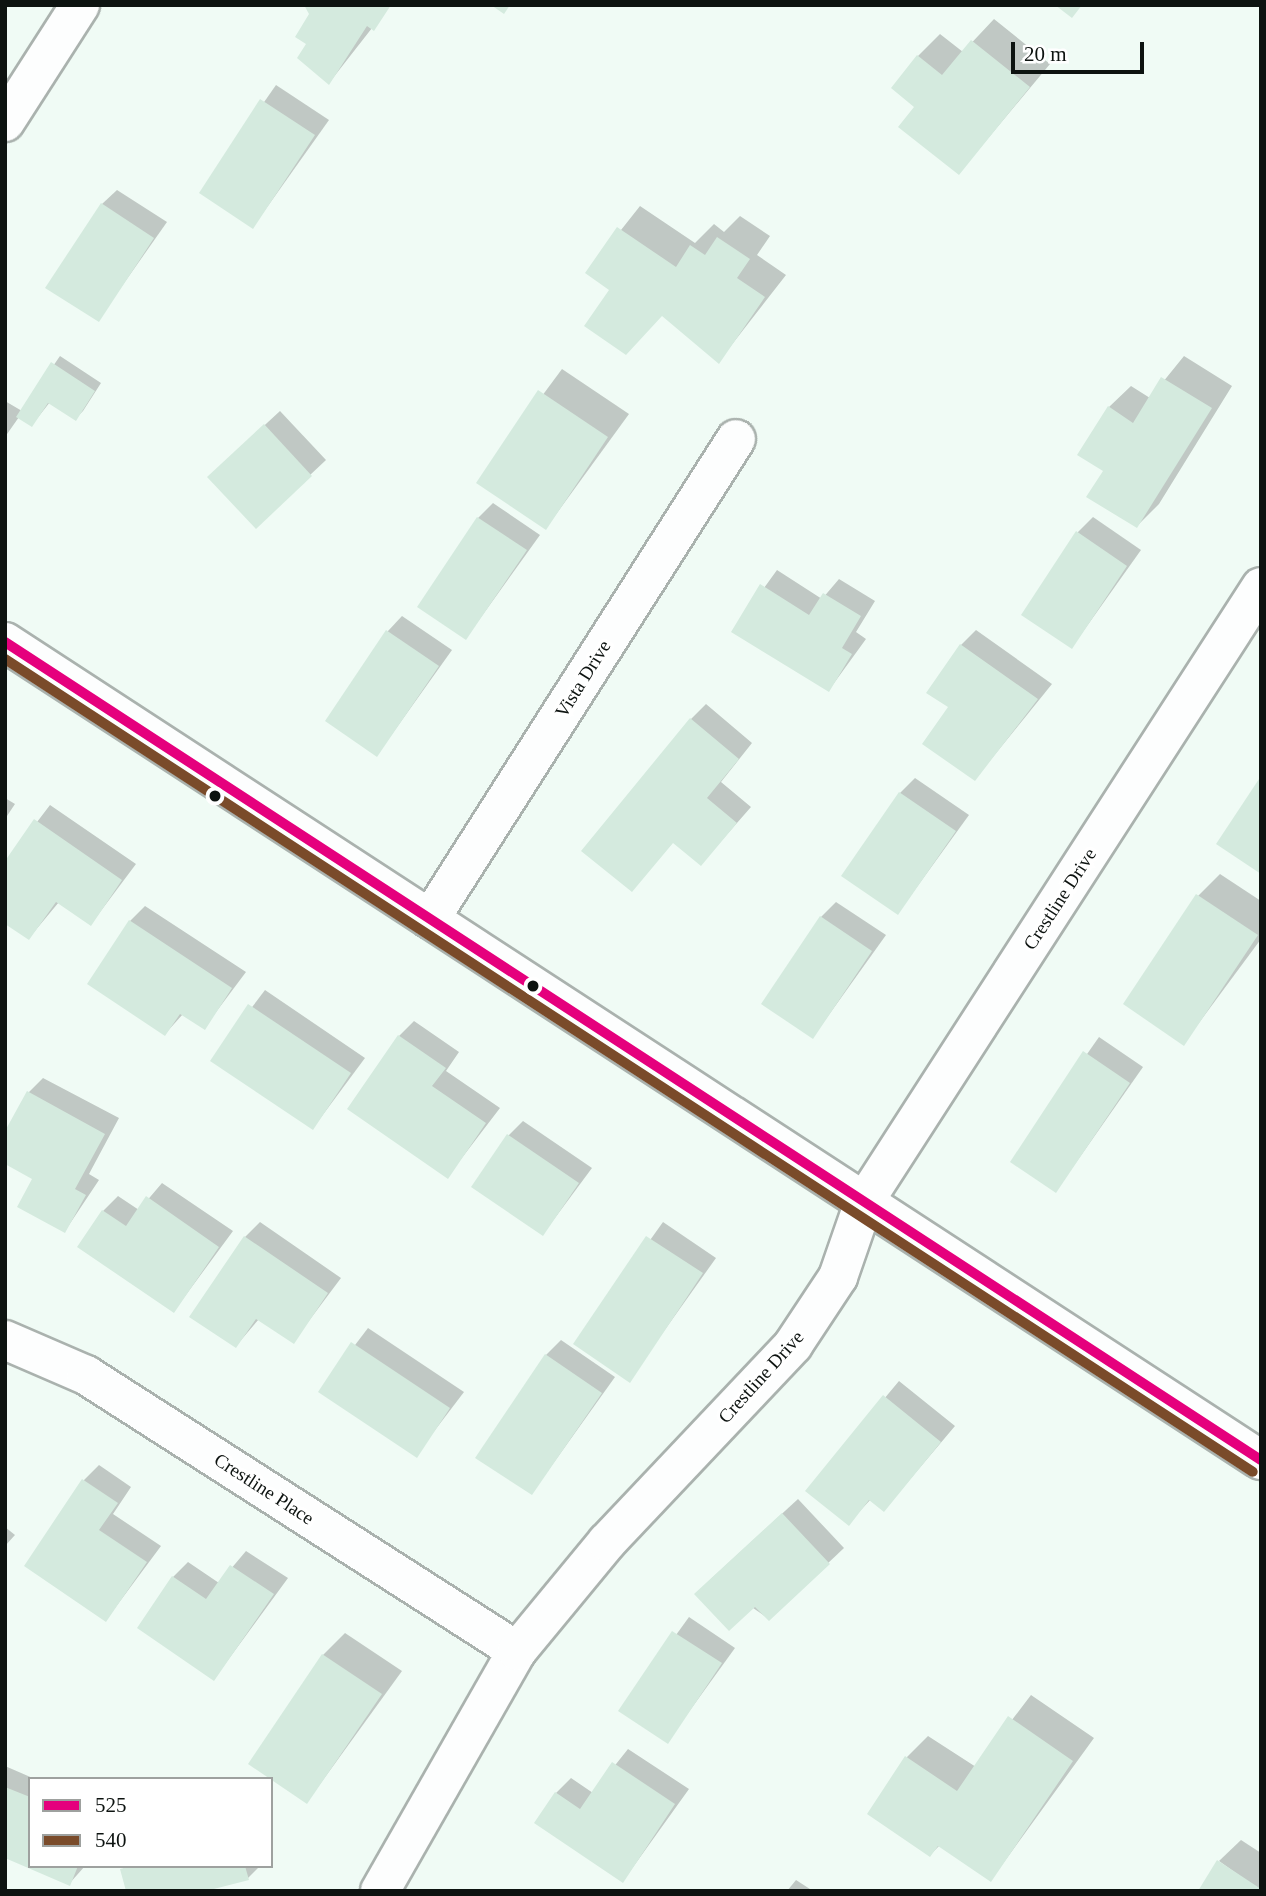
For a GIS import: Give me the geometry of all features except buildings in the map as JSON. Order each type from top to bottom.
[{"type":"street","points":[[5,122],[80,5]]},
{"type":"street","name":"Vista Drive","points":[[430,919],[736,439]]},
{"type":"street","name":"Crestline Drive","points":[[380,1891],[517,1651],[607,1542],[793,1345],[838,1277],[864,1202],[1261,587]]},
{"type":"street","points":[[5,642],[1261,1460]]},
{"type":"street","name":"Crestline Place","points":[[5,1340],[86,1375],[517,1651]]},
{"type":"transit line","name":"525","points":[[5,642],[1261,1460]]},
{"type":"transit line","name":"540","points":[[5,659],[1253,1472]]}]
